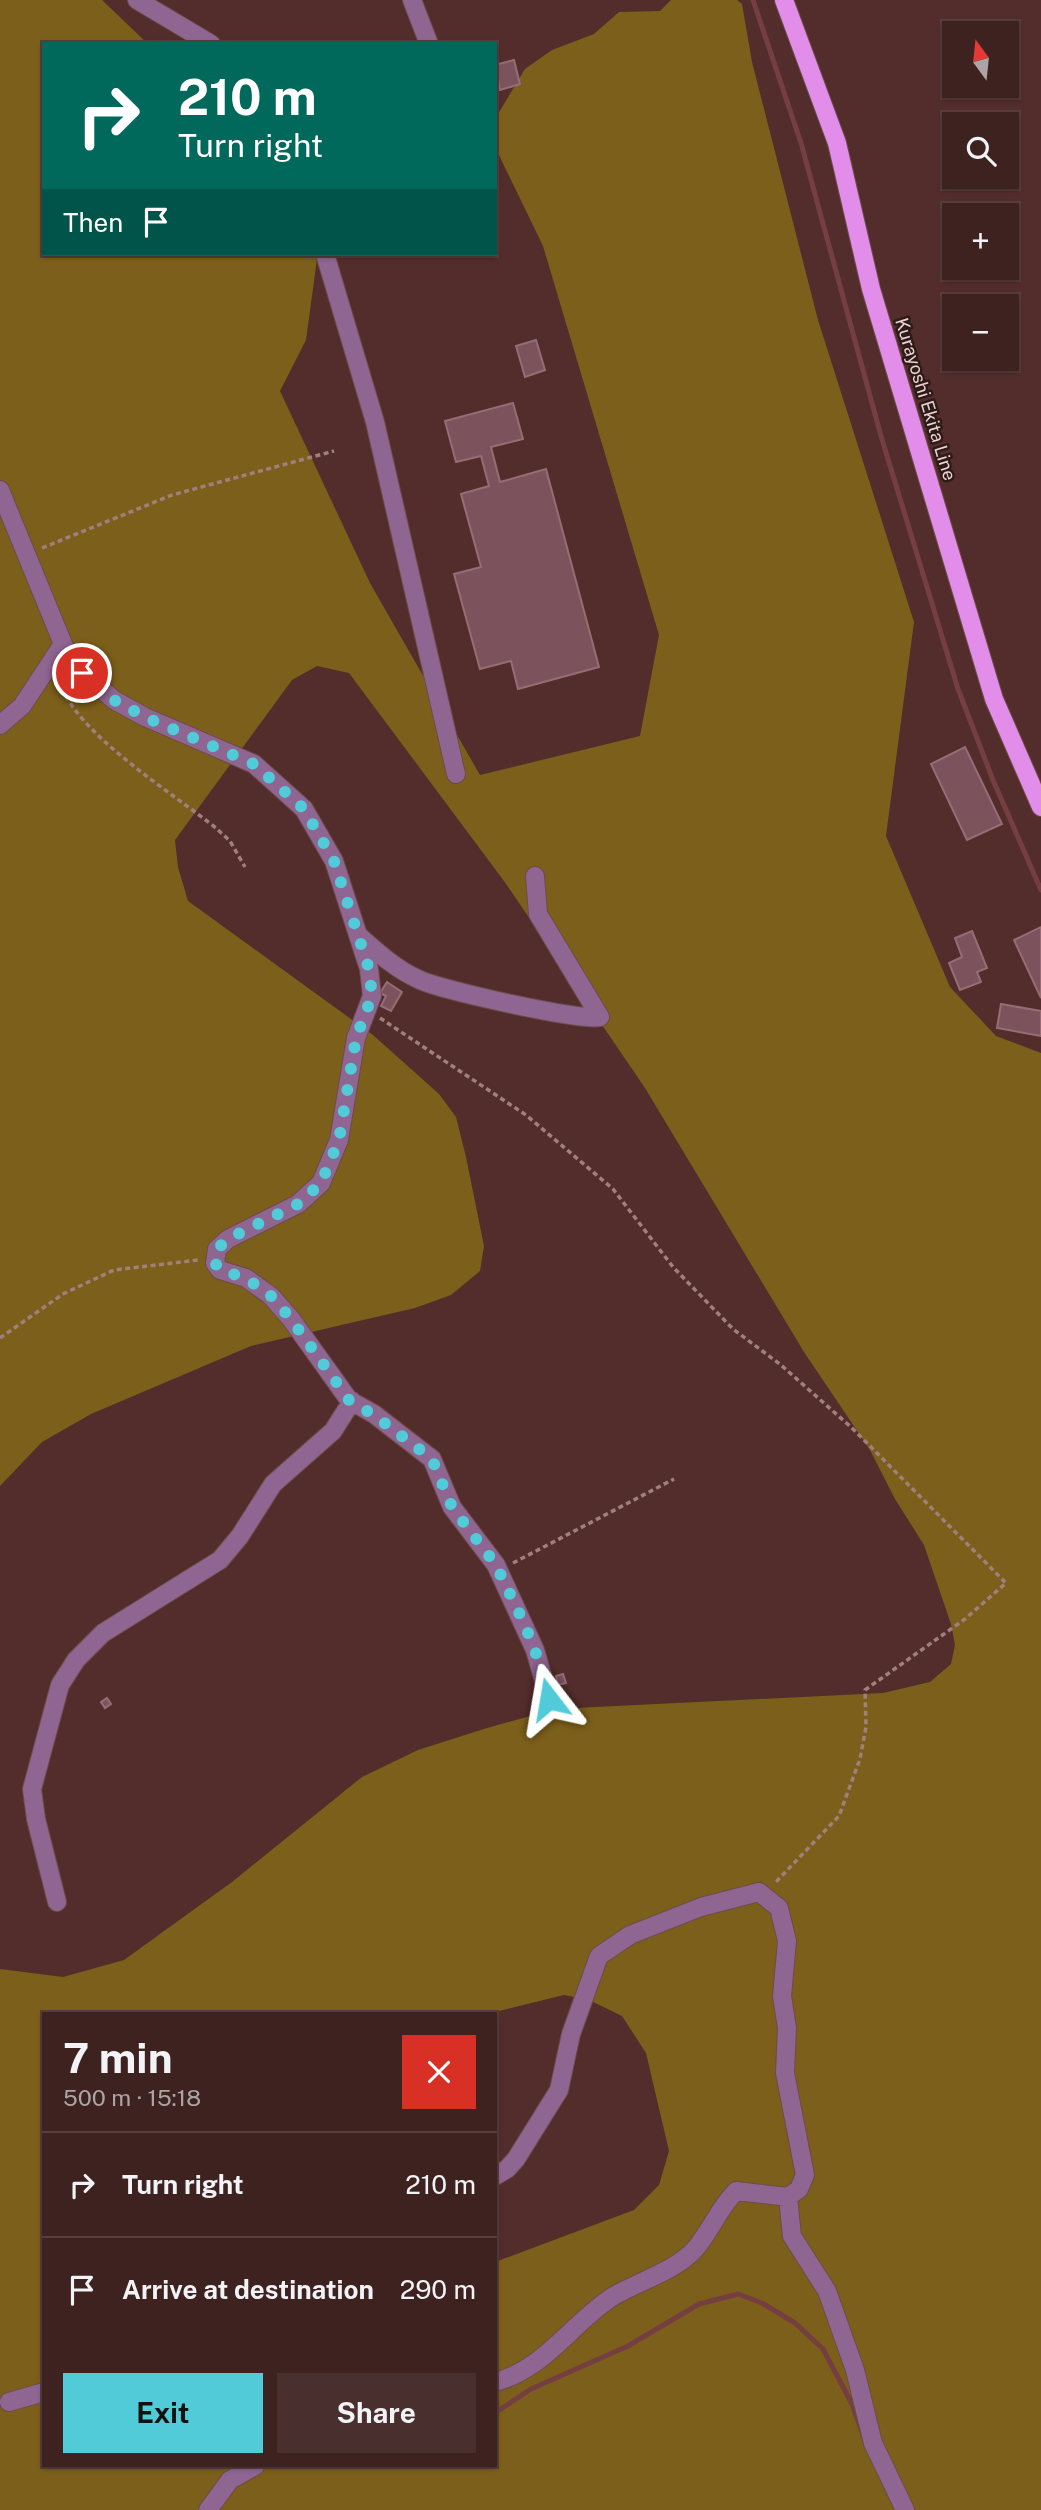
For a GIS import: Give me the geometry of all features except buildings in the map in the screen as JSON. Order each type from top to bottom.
[{"type":"main road","name":"Kurayoshi Ekita Line","points":[[784,0],[837,143],[871,289],[994,699],[1041,807]]},
{"type":"street","points":[[137,0],[208,42]]},
{"type":"street","points":[[412,0],[428,42]]},
{"type":"street","points":[[326,256],[374,422],[456,774]]},
{"type":"street","points":[[0,490],[27,554],[58,650],[114,700],[156,722],[254,764],[271,776],[304,809],[321,834],[334,861],[369,969],[372,996],[356,1038],[348,1100],[331,1164],[321,1183],[298,1204],[228,1239],[217,1249],[215,1256],[220,1270],[246,1278],[271,1296],[352,1402],[432,1459],[452,1507],[498,1571],[535,1650],[549,1699]]},
{"type":"street","points":[[0,725],[34,691],[58,650]]},
{"type":"street","points":[[359,936],[390,963],[421,981],[579,1017],[600,1017],[538,914],[535,876]]},
{"type":"street","points":[[57,1902],[36,1819],[32,1789],[60,1685],[76,1660],[103,1633],[220,1560],[240,1536],[273,1485],[333,1431],[352,1402]]},
{"type":"street","points":[[497,2175],[516,2159],[559,2090],[571,2034],[599,1956],[630,1935],[701,1907],[759,1892],[779,1908],[787,1941],[782,1996],[787,2028],[785,2073],[805,2175],[799,2189],[789,2197],[736,2191],[725,2202],[696,2248],[655,2276],[612,2298],[529,2368],[497,2381]]},
{"type":"street","points":[[789,2197],[792,2236],[827,2291],[855,2370],[873,2443],[905,2510]]},
{"type":"street","points":[[9,2402],[42,2393]]},
{"type":"street","points":[[208,2510],[230,2480],[253,2467]]},
{"type":"path","points":[[27,554],[172,495],[334,451]]},
{"type":"path","points":[[58,650],[63,694],[93,730],[217,829],[230,841],[245,867]]},
{"type":"path","points":[[370,1012],[460,1068],[527,1115],[613,1189],[673,1266],[733,1329],[781,1365],[852,1428],[1006,1583],[965,1619],[865,1690],[866,1727],[860,1759],[839,1816],[763,1895]]},
{"type":"path","points":[[0,1338],[63,1294],[114,1270],[215,1256]]},
{"type":"path","points":[[498,1571],[674,1479]]},
{"type":"shaded area","points":[[0,0],[102,0],[146,42],[42,42],[42,256],[316,256],[306,340],[280,391],[370,583],[480,775],[640,736],[659,635],[543,246],[497,151],[497,116],[525,69],[552,50],[594,34],[619,12],[660,11],[671,0],[737,0],[742,4],[752,62],[818,320],[914,622],[886,836],[950,987],[996,1036],[1041,1053],[1041,2510],[0,2510],[0,1969],[63,1977],[124,1960],[232,1882],[362,1777],[418,1750],[555,1709],[883,1693],[930,1682],[951,1664],[955,1645],[951,1624],[924,1545],[895,1499],[870,1450],[804,1352],[645,1088],[504,881],[349,673],[317,666],[292,680],[175,840],[178,867],[188,901],[373,1035],[439,1094],[456,1117],[466,1157],[484,1246],[480,1271],[451,1295],[415,1308],[251,1346],[91,1414],[42,1442],[0,1486]]},
{"type":"waterway","points":[[753,0],[801,143],[881,436],[958,689],[993,780],[1041,890]]},
{"type":"waterway","points":[[497,2412],[531,2389],[628,2346],[699,2304],[738,2294],[762,2303],[795,2323],[823,2349],[852,2404],[866,2444]]},
{"type":"route","points":[[82,673],[114,700],[145,717],[254,764],[271,776],[304,809],[321,834],[334,861],[369,969],[372,996],[356,1038],[348,1100],[339,1140],[321,1183],[308,1196],[298,1204],[228,1239],[217,1249],[215,1263],[220,1270],[246,1278],[271,1296],[291,1319],[349,1400],[410,1440],[432,1459],[452,1507],[496,1565],[535,1650],[549,1699]]}]
